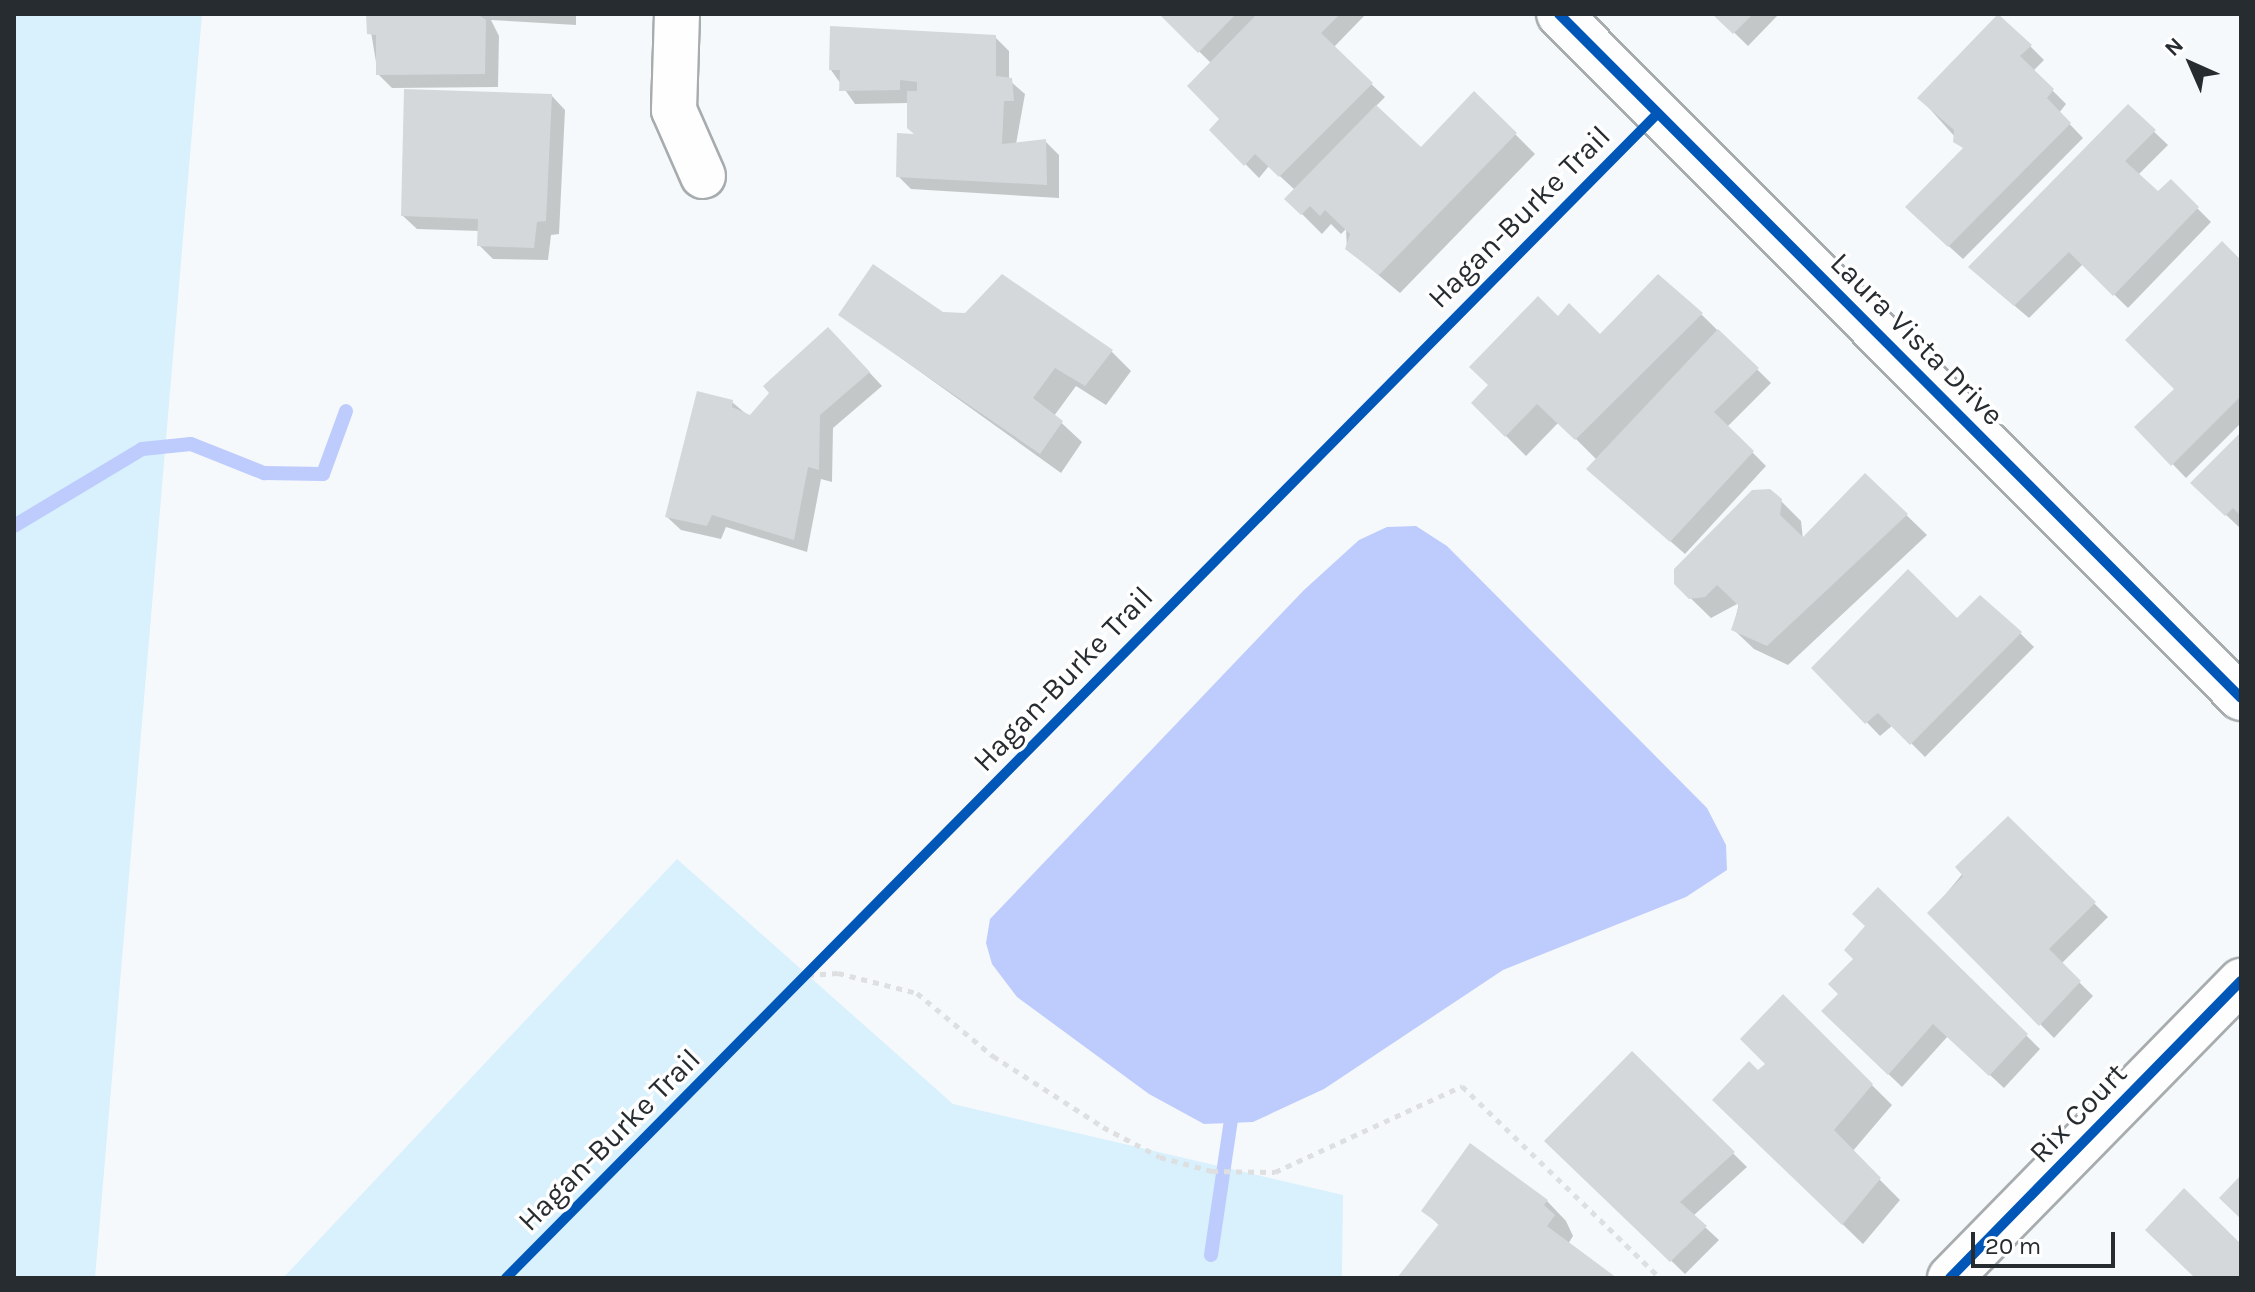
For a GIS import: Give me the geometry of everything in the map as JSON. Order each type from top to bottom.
[{"type":"street","points":[[677,14],[674,110],[703,176]]},
{"type":"street","name":"Laura Vista Drive","points":[[1559,14],[2241,698]]},
{"type":"street","name":"Rix Court","points":[[1950,1278],[2241,981]]},
{"type":"path","points":[[797,986],[828,955]]},
{"type":"path","points":[[808,975],[838,973],[917,993],[993,1056],[1103,1127],[1160,1157],[1212,1171],[1238,1174],[1307,1160],[1462,1086],[1660,1278]]},
{"type":"shaded area","points":[[14,14],[202,14],[95,1278],[14,1278]]},
{"type":"shaded area","points":[[677,859],[953,1104],[1343,1195],[1342,1278],[283,1278]]},
{"type":"water","points":[[1416,526],[1447,546],[1707,808],[1726,845],[1727,870],[1686,897],[1503,970],[1324,1089],[1253,1122],[1204,1124],[1149,1094],[1017,997],[992,964],[986,943],[990,919],[1304,590],[1359,540],[1387,527]]},
{"type":"building","points":[[366,14],[477,14],[486,20],[485,74],[376,75],[376,35],[367,34]]},
{"type":"building","points":[[1159,14],[1236,14],[1198,53]]},
{"type":"building","points":[[1257,14],[1340,14],[1321,33],[1373,83],[1279,177],[1255,154],[1244,166],[1209,130],[1219,119],[1187,86]]},
{"type":"building","points":[[1712,14],[1753,14],[1733,34]]},
{"type":"building","points":[[1998,14],[2032,45],[2020,56],[2054,89],[2047,98],[2071,123],[1948,247],[1905,207],[1963,148],[1953,142],[1954,130],[1917,98]]},
{"type":"building","points":[[830,26],[996,35],[996,76],[1012,78],[1014,101],[1004,101],[1002,144],[1046,139],[1047,185],[896,177],[897,133],[914,134],[907,128],[907,91],[917,91],[917,82],[900,80],[900,90],[839,91],[840,70],[829,70]]},
{"type":"building","points":[[404,89],[552,94],[546,221],[537,222],[534,248],[477,246],[478,219],[401,216]]},
{"type":"building","points":[[1474,91],[1517,133],[1379,275],[1345,249],[1350,234],[1325,210],[1320,216],[1310,206],[1301,215],[1284,199],[1376,105],[1421,147]]},
{"type":"building","points":[[2128,104],[2156,130],[2125,161],[2158,191],[2171,179],[2199,207],[2113,296],[2069,252],[2014,306],[1968,267]]},
{"type":"building","points":[[2222,241],[2241,260],[2241,396],[2171,466],[2134,427],[2174,389],[2125,340]]},
{"type":"building","points":[[873,264],[943,312],[965,313],[1002,274],[1113,350],[1085,386],[1055,368],[1033,398],[1063,421],[1040,454],[838,315]]},
{"type":"building","points":[[1658,274],[1703,313],[1575,440],[1537,404],[1505,437],[1471,403],[1488,385],[1469,367],[1538,296],[1558,316],[1569,303],[1600,334]]},
{"type":"building","points":[[828,327],[870,372],[820,415],[819,470],[808,467],[794,540],[712,515],[707,526],[665,517],[697,391],[733,400],[732,407],[750,415],[769,393],[763,386]]},
{"type":"building","points":[[1718,329],[1759,368],[1714,412],[1754,451],[1670,542],[1586,469]]},
{"type":"building","points":[[2241,432],[2241,516],[2233,508],[2225,516],[2190,483]]},
{"type":"building","points":[[1865,473],[1908,514],[1767,646],[1731,630],[1739,606],[1717,585],[1705,597],[1689,599],[1674,584],[1674,569],[1752,490],[1770,489],[1782,499],[1780,515],[1803,537]]},
{"type":"building","points":[[1908,569],[1957,618],[1980,595],[2022,632],[1910,745],[1878,713],[1865,724],[1811,668]]},
{"type":"building","points":[[2008,816],[2096,902],[2049,949],[2081,981],[2039,1026],[1927,913],[1963,876],[1955,867]]},
{"type":"building","points":[[1878,887],[2028,1034],[1989,1076],[1933,1024],[1888,1075],[1821,1011],[1838,994],[1828,984],[1853,959],[1844,950],[1865,926],[1852,914]]},
{"type":"building","points":[[1783,994],[1873,1084],[1834,1130],[1881,1178],[1842,1225],[1712,1100],[1749,1061],[1758,1070],[1765,1064],[1740,1039]]},
{"type":"building","points":[[1632,1051],[1735,1152],[1680,1202],[1707,1226],[1670,1262],[1544,1141]]},
{"type":"building","points":[[1470,1143],[1548,1200],[1544,1205],[1555,1215],[1547,1226],[1617,1278],[1397,1278],[1439,1224],[1421,1211]]},
{"type":"building","points":[[2241,1175],[2241,1219],[2219,1198]]},
{"type":"building","points":[[2184,1188],[2241,1244],[2241,1278],[2195,1278],[2145,1230]]},
{"type":"waterway","points":[[14,526],[142,449],[191,444],[264,473],[323,474],[346,411]]},
{"type":"waterway","points":[[1211,1255],[1231,1120]]},
{"type":"cycle path","points":[[1559,14],[2241,698]]},
{"type":"cycle path","name":"Hagan-Burke Trail","points":[[506,1278],[1657,114]]},
{"type":"cycle path","points":[[1950,1278],[2241,981]]}]
